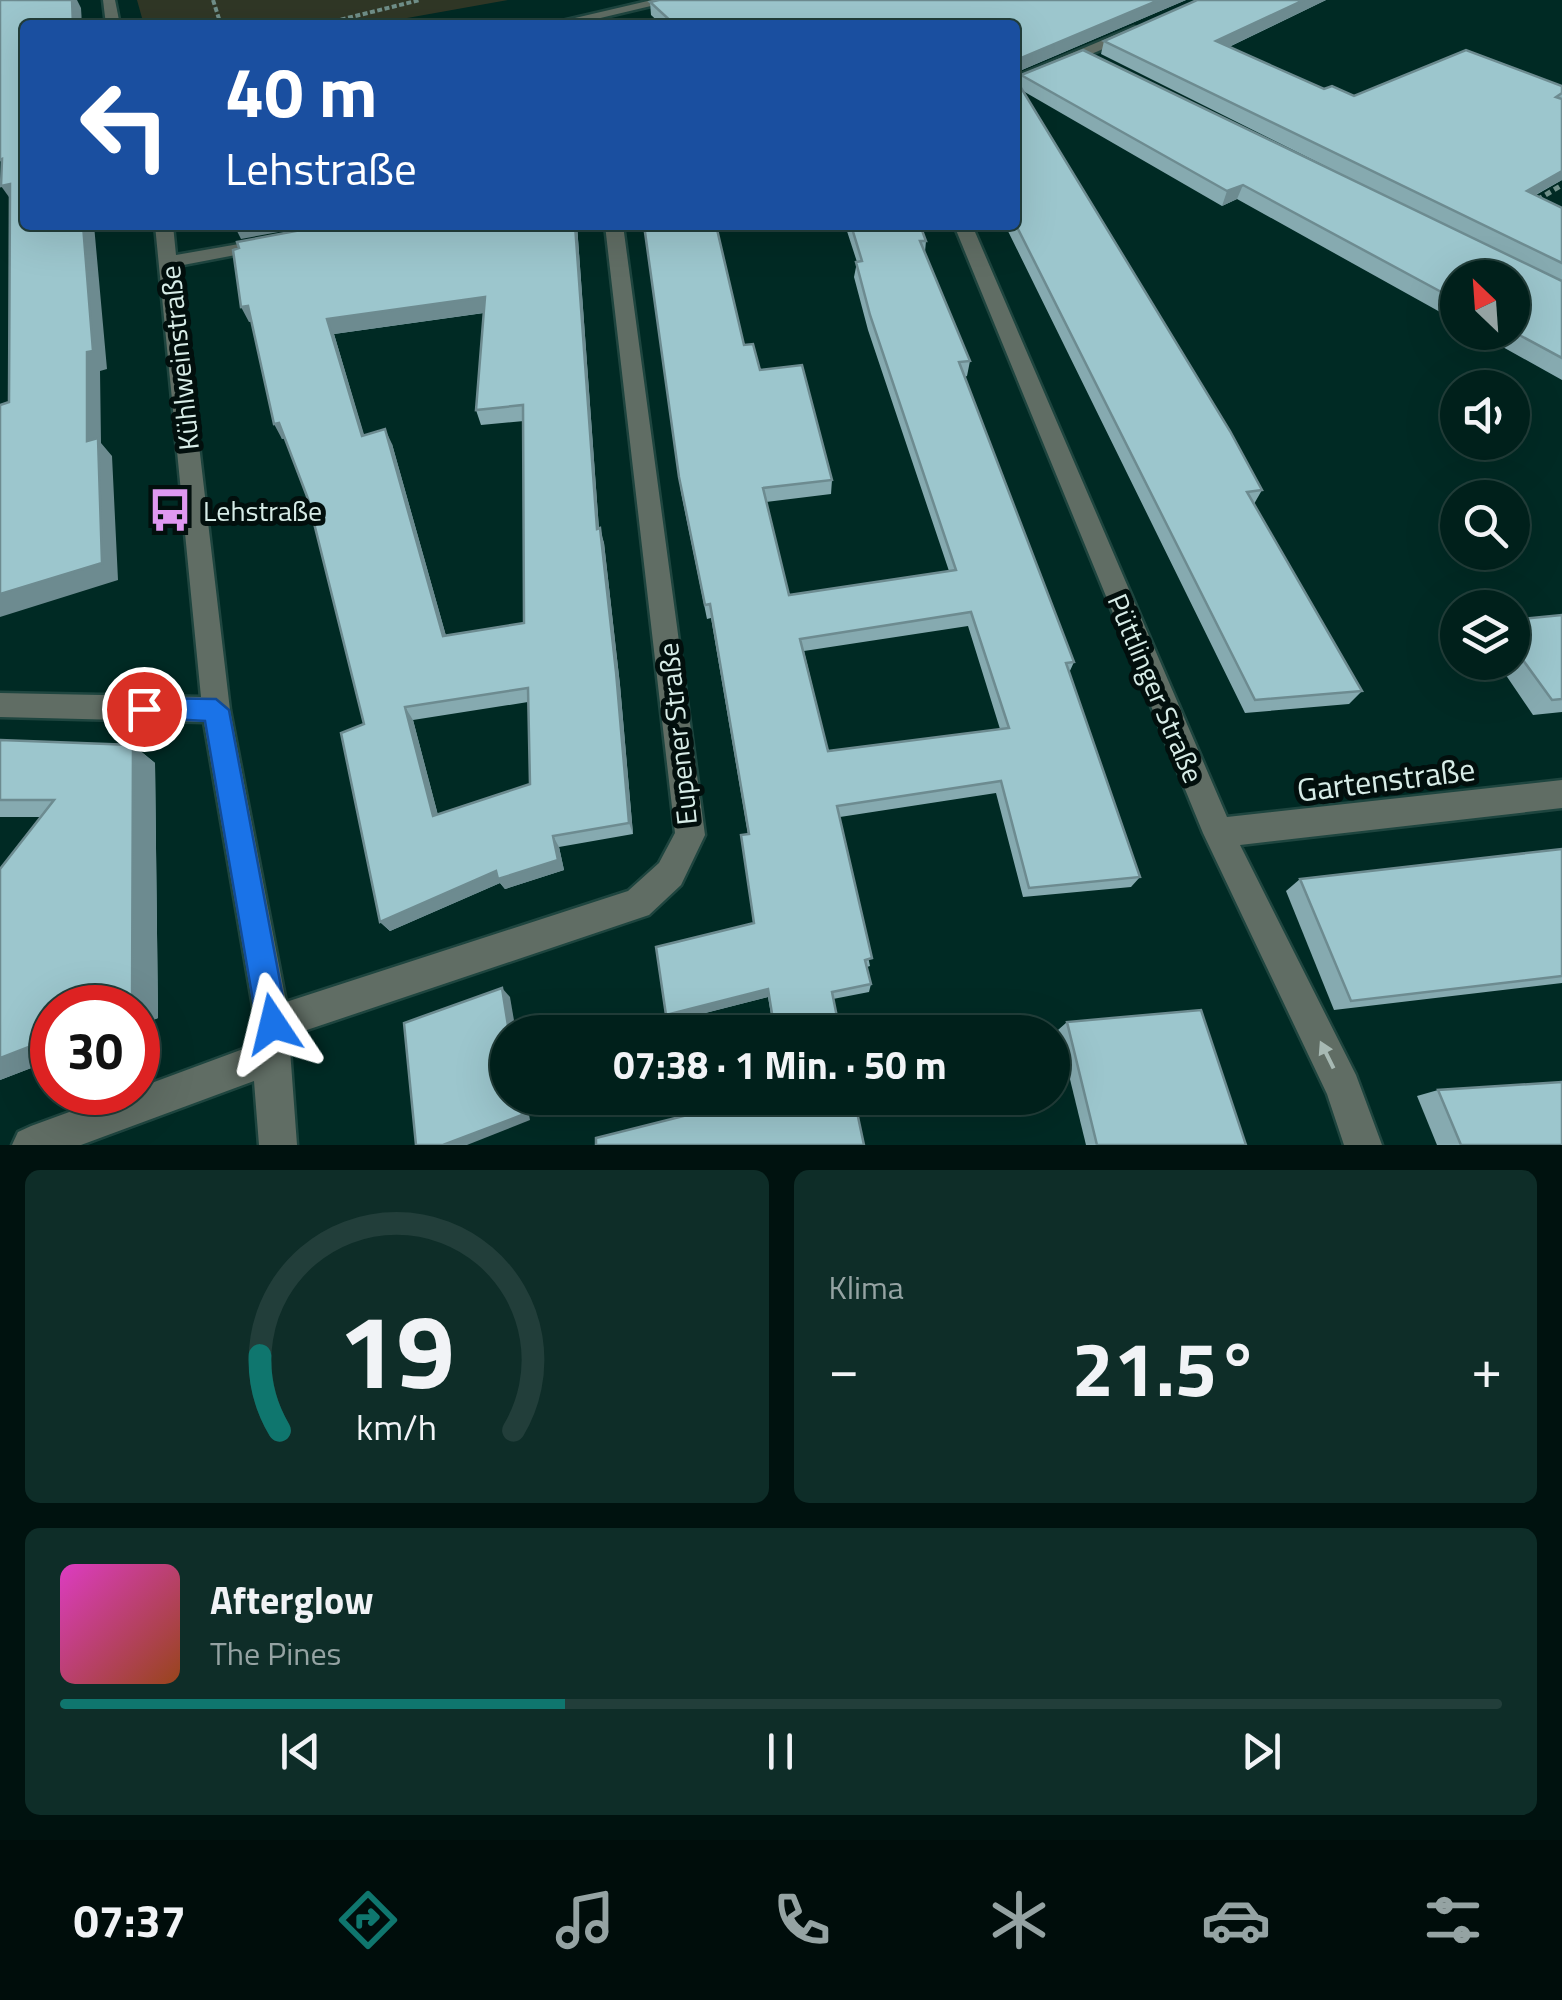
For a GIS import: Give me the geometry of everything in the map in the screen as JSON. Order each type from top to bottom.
[{"type":"street","points":[[576,20],[670,0]]},
{"type":"street","points":[[1020,80],[1153,23]]},
{"type":"street","points":[[1081,54],[1098,62]]},
{"type":"street","name":"Kühlweinstraße","points":[[165,230],[216,710],[272,1040],[278,1145]]},
{"type":"street","name":"Eupener Straße","points":[[31,1145],[272,1040],[638,904],[670,874],[690,835],[615,230]]},
{"type":"street","name":"Püttlinger Straße","points":[[964,230],[1218,833],[1343,1088],[1363,1145]]},
{"type":"street","points":[[169,262],[287,240]]},
{"type":"street","points":[[0,706],[216,710]]},
{"type":"street","name":"Gartenstraße","points":[[1218,833],[1562,794]]},
{"type":"path","points":[[339,20],[420,0]]},
{"type":"path","points":[[1529,206],[1562,186]]},
{"type":"green space","points":[[137,0],[508,0],[396,20],[143,20]]},
{"type":"building","points":[[0,0],[72,0],[73,20],[20,20],[20,230],[83,230],[93,351],[87,352],[87,441],[98,438],[102,563],[0,594],[0,405],[9,402],[10,184],[1,186]]},
{"type":"building","points":[[1159,0],[1020,58],[1020,20],[670,20],[650,2]]},
{"type":"building","points":[[1197,0],[1304,0],[1216,41],[1324,89],[1332,86],[1354,96],[1466,50],[1562,86],[1562,93],[1556,97],[1562,99],[1562,171],[1527,191],[1562,208],[1562,263],[1104,41]]},
{"type":"building","points":[[1083,50],[1518,260],[1440,260],[1440,291],[1243,185],[1227,191],[1021,75]]},
{"type":"building","points":[[1020,86],[1230,431],[1262,490],[1247,492],[1362,691],[1255,700],[1019,230]]},
{"type":"building","points":[[301,230],[575,230],[597,529],[600,528],[616,672],[629,823],[553,836],[558,860],[498,879],[496,871],[380,922],[341,733],[364,724],[308,499],[279,423],[274,424],[248,306],[241,307],[233,250],[239,248],[237,242]],"holes":[[[485,297],[476,410],[523,405],[524,623],[443,636],[385,429],[362,436],[327,319]],[[528,688],[530,784],[433,816],[405,707]]]},
{"type":"building","points":[[645,230],[717,230],[744,345],[753,344],[760,370],[802,365],[832,480],[763,488],[789,595],[956,570],[870,315],[856,262],[862,261],[853,230],[922,230],[926,241],[920,241],[970,361],[959,362],[1074,662],[1066,663],[1140,877],[1029,888],[1001,781],[837,806],[872,958],[865,960],[871,984],[832,992],[837,1015],[772,1015],[768,989],[666,1015],[656,947],[754,923],[741,835],[749,834],[710,604],[705,605],[679,477]],"holes":[[[971,612],[1009,728],[828,751],[800,639]]]},
{"type":"building","points":[[1530,266],[1562,281],[1562,358],[1530,341]]},
{"type":"building","points":[[1562,615],[1562,699],[1552,700],[1530,670],[1530,618]]},
{"type":"building","points":[[0,740],[133,745],[132,985],[30,985],[30,1046],[0,1058],[0,869],[54,800],[0,800]]},
{"type":"building","points":[[1562,849],[1562,976],[1351,1001],[1300,879]]},
{"type":"building","points":[[502,988],[506,1015],[490,1015],[490,1115],[522,1115],[443,1145],[416,1145],[404,1023]]},
{"type":"building","points":[[1201,1010],[1246,1145],[1097,1145],[1070,1022]]},
{"type":"building","points":[[1562,1082],[1562,1145],[1461,1145],[1438,1090]]},
{"type":"building","points":[[687,1115],[858,1115],[864,1145],[596,1145],[596,1138]]},
{"type":"place","name":"Lehstraße","points":[[170,510]]},
{"type":"route","points":[[144,709],[216,710],[273,1024]]}]
